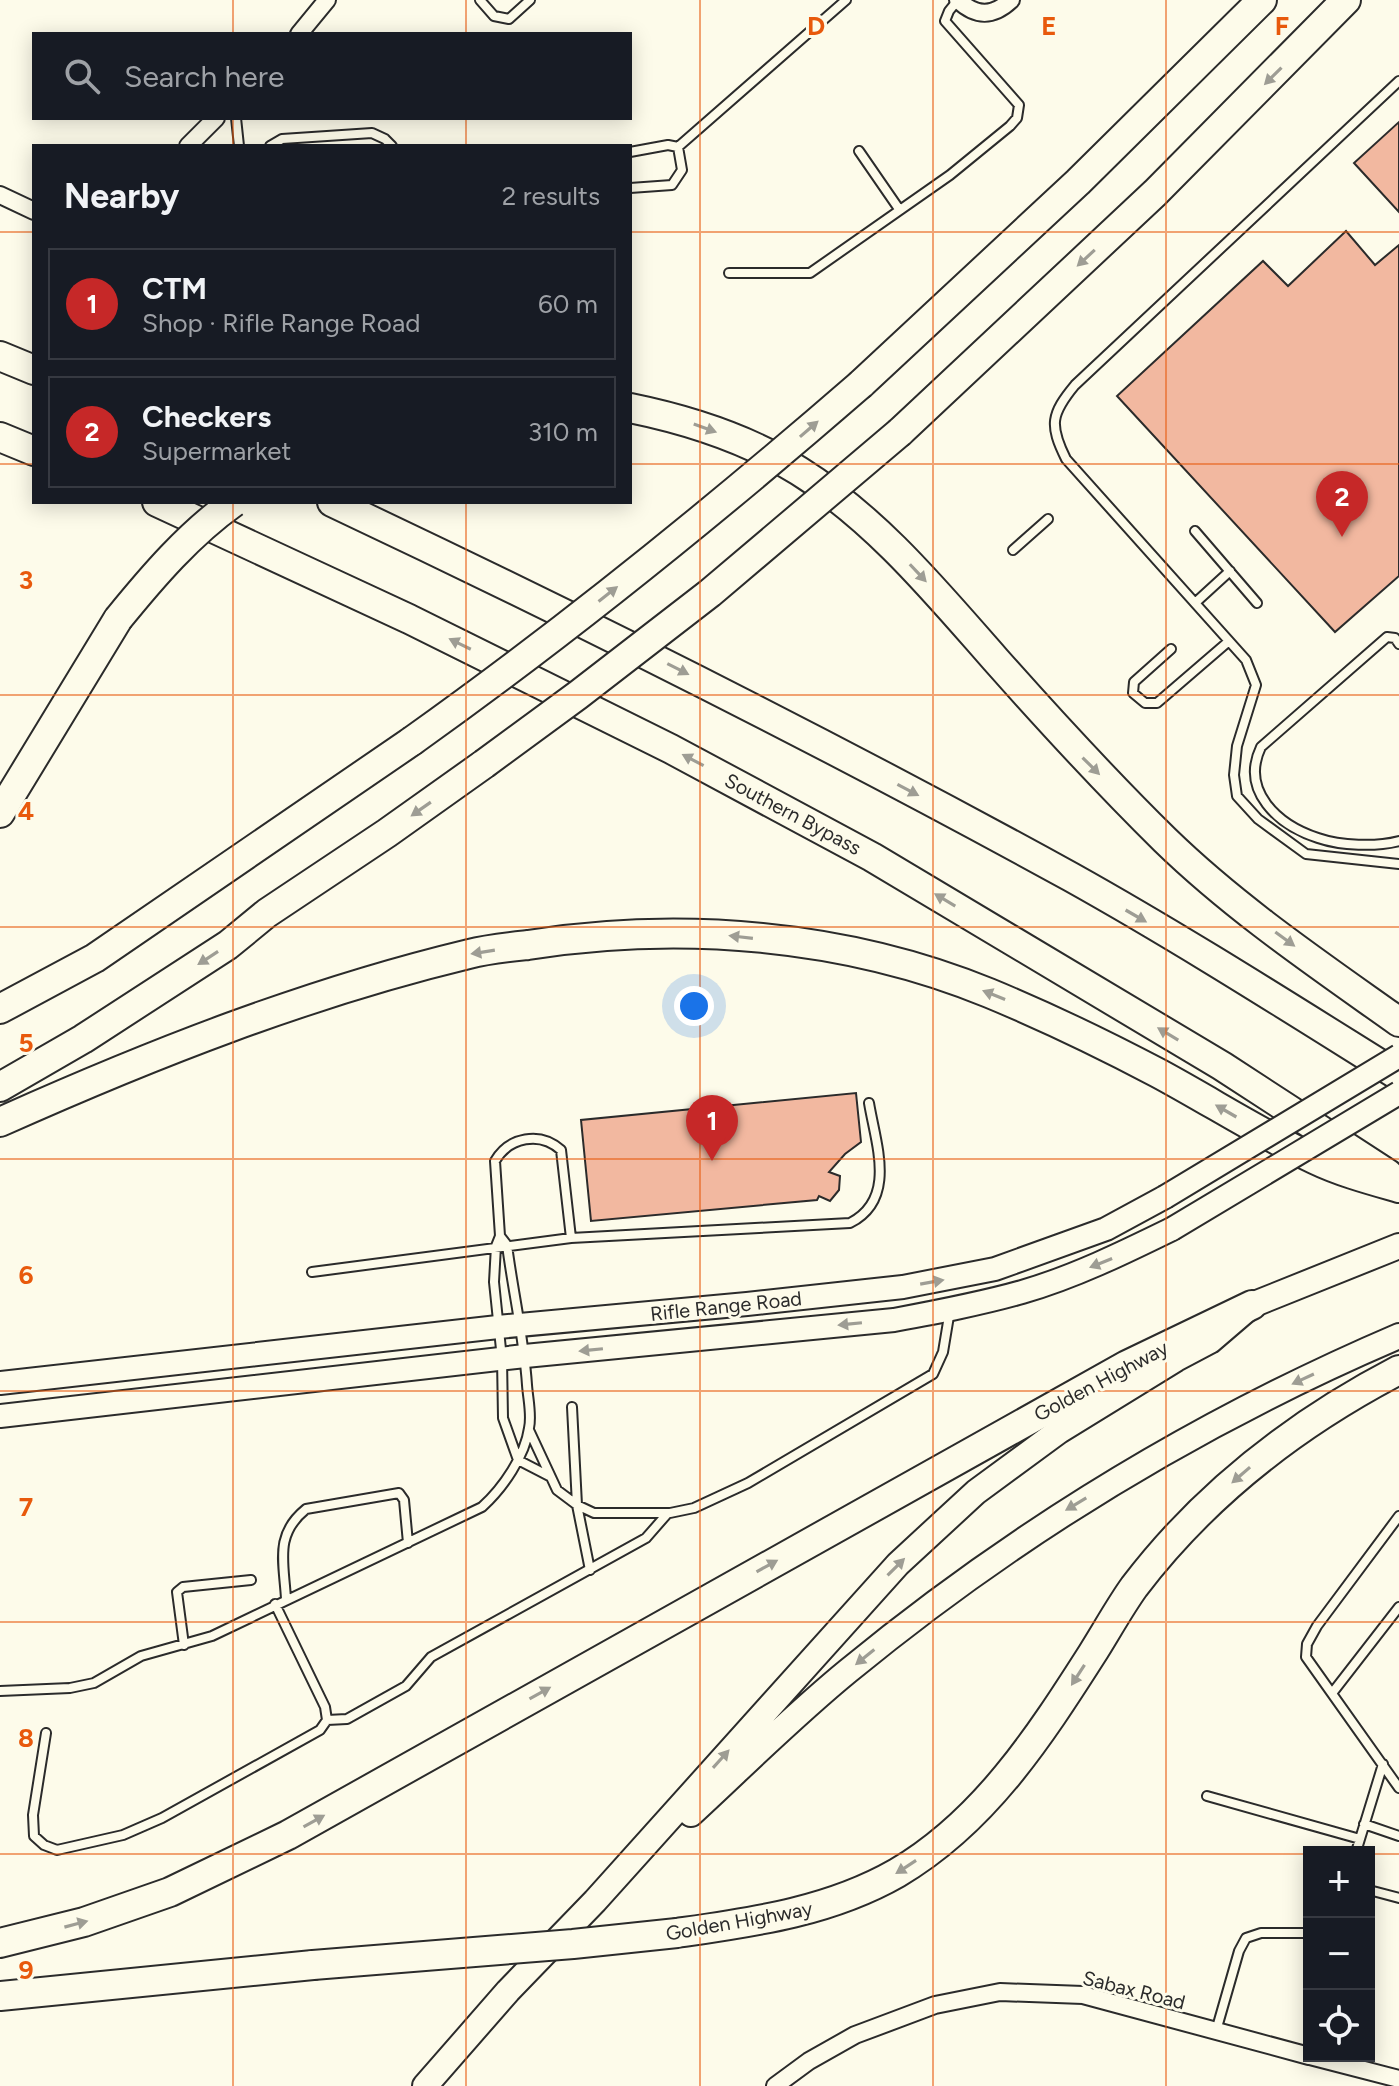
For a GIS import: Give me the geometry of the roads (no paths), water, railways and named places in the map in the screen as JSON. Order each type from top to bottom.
[{"type":"highway","points":[[1236,27],[1249,0]]},
{"type":"highway","points":[[0,1009],[95,958],[412,741],[485,689],[719,507],[861,384],[1078,182],[1262,0]]},
{"type":"highway","points":[[0,1087],[83,1039],[228,945],[267,913],[484,764],[710,593],[900,432],[1155,193],[1346,0]]},
{"type":"highway","points":[[1298,51],[1325,37],[1366,0]]},
{"type":"highway","points":[[0,356],[32,369]]},
{"type":"highway","points":[[632,408],[702,426],[753,447],[798,470],[861,518],[941,597],[1082,757],[1167,842],[1253,916],[1399,1022]]},
{"type":"highway","points":[[0,437],[32,450]]},
{"type":"highway","name":"Southern Bypass","points":[[161,504],[409,619],[616,721],[872,857],[1222,1066],[1399,1181]]},
{"type":"highway","points":[[0,813],[118,619],[190,538],[232,504]]},
{"type":"highway","points":[[336,504],[598,628],[895,783],[1073,879],[1238,975],[1399,1076]]},
{"type":"highway","points":[[0,1122],[205,1035],[344,989],[472,953],[613,934],[727,935],[861,954],[927,971],[985,991],[1112,1050],[1317,1161],[1399,1188]]},
{"type":"highway","name":"Golden Highway","points":[[0,1943],[84,1922],[170,1892],[288,1835],[1127,1365],[1252,1305]]},
{"type":"highway","name":"Golden Highway","points":[[0,1996],[677,1933],[758,1922],[834,1902],[897,1873],[942,1843],[971,1816],[1019,1762],[1132,1590],[1169,1543],[1215,1498],[1258,1460],[1329,1411],[1399,1370]]},
{"type":"main road","name":"Rifle Range Road","points":[[0,1383],[498,1327],[903,1287],[995,1269],[1106,1229],[1165,1197],[1399,1056]]},
{"type":"main road","name":"Rifle Range Road","points":[[6,1418],[525,1356],[894,1320],[950,1310],[1023,1292],[1109,1260],[1172,1229],[1399,1093]]},
{"type":"main road","name":"Golden Highway","points":[[1252,1305],[1399,1246]]},
{"type":"main road","points":[[425,2086],[898,1564],[976,1492],[1059,1431],[1210,1341],[1252,1305]]},
{"type":"main road","points":[[595,1901],[845,1673],[1013,1545],[1201,1431],[1276,1392],[1399,1336]]},
{"type":"street","points":[[301,32],[327,0]]},
{"type":"street","points":[[958,0],[966,8],[984,14],[998,10],[1011,0]]},
{"type":"street","points":[[190,144],[214,120]]},
{"type":"street","points":[[0,195],[32,210]]},
{"type":"street","name":"Sabax Road","points":[[775,2086],[809,2061],[855,2035],[935,2005],[1000,1992],[1083,1995],[1303,2054]]},
{"type":"street","name":"Sabax Road","points":[[1332,2062],[1399,2079]]},
{"type":"lane","points":[[480,0],[494,16],[509,19],[530,0]]},
{"type":"lane","points":[[678,147],[846,0]]},
{"type":"lane","points":[[729,273],[810,273],[950,175],[1017,118],[1019,105],[945,21],[958,0]]},
{"type":"lane","points":[[1399,81],[1075,385],[1057,406],[1054,437],[1066,459],[1246,660],[1256,685],[1237,746],[1234,775],[1237,796],[1258,819],[1306,854],[1399,861]]},
{"type":"lane","points":[[236,120],[239,144]]},
{"type":"lane","points":[[273,144],[282,139],[372,133],[390,144]]},
{"type":"lane","points":[[632,152],[668,145],[678,147]]},
{"type":"lane","points":[[632,188],[672,185],[682,170],[678,147]]},
{"type":"lane","points":[[859,151],[899,209]]},
{"type":"lane","points":[[1013,550],[1048,519]]},
{"type":"lane","points":[[1195,531],[1257,603]]},
{"type":"lane","points":[[1195,603],[1230,571]]},
{"type":"lane","points":[[1399,644],[1395,638],[1387,637],[1261,747],[1254,762],[1254,782],[1262,799],[1296,829],[1320,839],[1384,844],[1399,841]]},
{"type":"lane","points":[[1171,649],[1134,682],[1133,693],[1145,703],[1157,703],[1229,641]]},
{"type":"lane","points":[[312,1272],[571,1238],[850,1223],[869,1211],[880,1187],[869,1103]]},
{"type":"lane","points":[[550,1477],[518,1460],[503,1418],[502,1359],[494,1291],[496,1246],[500,1236],[495,1161],[502,1151],[528,1138],[543,1139],[561,1150],[571,1238]]},
{"type":"lane","points":[[500,1236],[507,1245],[525,1356],[529,1430],[557,1490],[594,1513],[667,1514],[694,1508],[748,1483],[933,1374],[943,1352],[950,1310]]},
{"type":"lane","points":[[572,1407],[577,1505],[590,1570]]},
{"type":"lane","points":[[0,1691],[70,1688],[94,1683],[141,1656],[212,1636],[482,1507],[499,1489],[518,1460],[529,1430]]},
{"type":"lane","points":[[286,1599],[283,1539],[294,1518],[306,1509],[399,1493],[404,1500],[408,1543]]},
{"type":"lane","points":[[327,1720],[347,1719],[406,1686],[431,1657],[646,1538],[667,1514]]},
{"type":"lane","points":[[1399,1516],[1317,1626],[1307,1644],[1306,1657],[1399,1788]]},
{"type":"lane","points":[[184,1645],[177,1592],[183,1587],[251,1580]]},
{"type":"lane","points":[[46,1733],[33,1815],[34,1836],[44,1845],[57,1850],[104,1841],[162,1818],[320,1730],[327,1720],[325,1707],[275,1604]]},
{"type":"lane","points":[[1333,1692],[1399,1607]]},
{"type":"lane","points":[[1358,1846],[1383,1764]]},
{"type":"lane","points":[[1207,1796],[1360,1839]]},
{"type":"lane","points":[[1364,1824],[1399,1836]]},
{"type":"lane","points":[[1375,1892],[1399,1898]]},
{"type":"lane","points":[[1216,2031],[1239,1951],[1246,1938],[1261,1933],[1303,1933]]},
{"type":"place","name":"Checkers","points":[[1342,537]]},
{"type":"place","name":"CTM","points":[[712,1161]]}]
